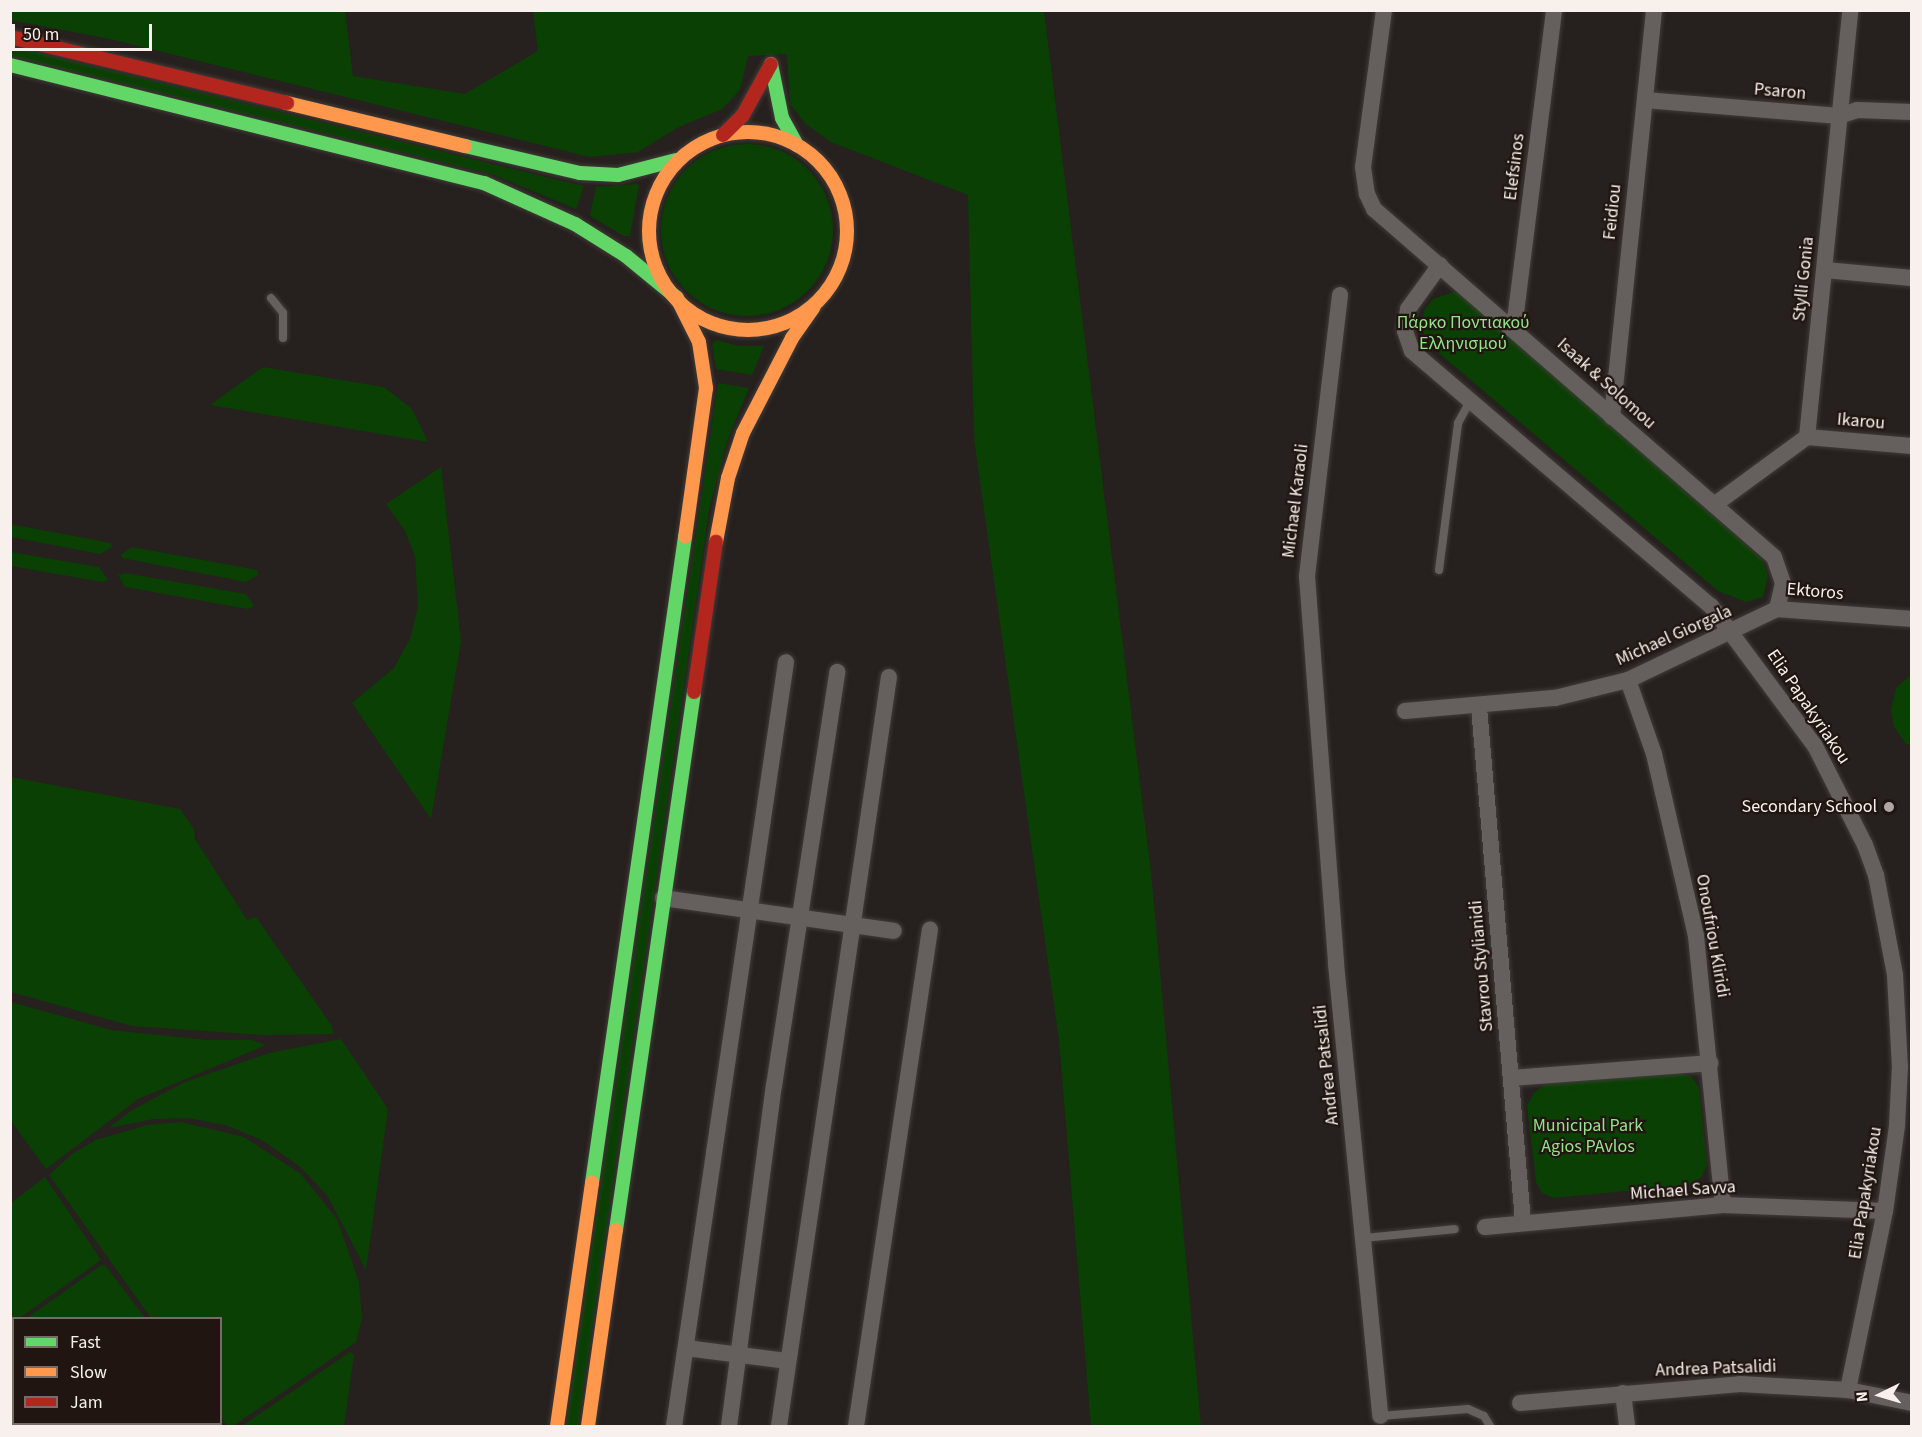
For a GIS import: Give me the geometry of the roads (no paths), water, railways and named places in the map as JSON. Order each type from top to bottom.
[{"type":"street","name":"Isaak & Solomou","points":[[1384,10],[1363,167],[1370,202],[1388,224],[1514,328],[1714,505]]},
{"type":"street","name":"Elefsinos","points":[[1514,328],[1554,10]]},
{"type":"street","name":"Feidiou","points":[[1612,417],[1654,10]]},
{"type":"street","name":"Stylli Gonia","points":[[1807,437],[1850,10]]},
{"type":"street","points":[[10,38],[580,173],[618,175],[676,160],[703,142],[723,135],[764,132],[797,145]]},
{"type":"street","points":[[588,1426],[663,898],[728,478],[759,398],[792,338],[837,272],[847,225],[832,178],[797,145],[780,110],[771,64],[742,115],[723,135]]},
{"type":"street","points":[[10,65],[484,183],[570,221],[626,256],[704,319],[739,330],[789,324],[814,307]]},
{"type":"street","name":"Psaron","points":[[1645,100],[1839,116],[1875,109],[1911,112]]},
{"type":"street","points":[[557,1426],[704,408],[702,353],[677,298],[657,270],[648,224],[659,185],[676,160]]},
{"type":"street","name":"Elia Papakyriakou","points":[[1440,266],[1408,309],[1407,342],[1418,358],[1469,403],[1671,568],[1733,631],[1830,772],[1875,875],[1895,975],[1900,1026],[1897,1126],[1885,1210],[1848,1390]]},
{"type":"street","points":[[1825,270],[1911,278]]},
{"type":"street","name":"Michael Karaoli","points":[[1316,711],[1307,576],[1340,296]]},
{"type":"street","points":[[1714,505],[1807,437]]},
{"type":"street","name":"Ikarou","points":[[1807,437],[1911,446]]},
{"type":"street","name":"Ektoros","points":[[1714,505],[1774,557],[1783,583],[1776,609],[1911,619]]},
{"type":"street","name":"Michael Giorgala","points":[[1405,711],[1555,698],[1628,680],[1776,609]]},
{"type":"street","points":[[674,1426],[786,662]]},
{"type":"street","points":[[729,1426],[741,1354],[774,1086],[837,672]]},
{"type":"street","points":[[779,1426],[889,677]]},
{"type":"street","name":"Onoufriou Kliridi","points":[[1628,680],[1654,754],[1696,936],[1723,1205]]},
{"type":"street","name":"Stavrou Stylianidi","points":[[1479,706],[1523,1221]]},
{"type":"street","name":"Andrea Patsalidi","points":[[1316,711],[1380,1416]]},
{"type":"street","points":[[663,898],[894,931]]},
{"type":"street","points":[[856,1426],[930,929]]},
{"type":"street","points":[[1512,1078],[1710,1063]]},
{"type":"street","name":"Michael Savva","points":[[1485,1227],[1523,1221],[1723,1205],[1885,1210]]},
{"type":"street","points":[[686,1348],[788,1360]]},
{"type":"street","name":"Andrea Patsalidi","points":[[1520,1403],[1740,1384],[1848,1390],[1911,1403]]},
{"type":"street","points":[[1623,1393],[1627,1426]]},
{"type":"lane","points":[[272,298],[283,313],[283,338]]},
{"type":"lane","points":[[1439,570],[1458,423],[1469,403]]},
{"type":"lane","points":[[1364,1238],[1455,1229]]},
{"type":"lane","points":[[1380,1416],[1468,1410],[1484,1416],[1490,1426]]},
{"type":"place","name":"Secondary School","points":[[1889,807]]},
{"type":"park label","name":"Πάρκο Ποντιακού Ελληνισμού","points":[[1463,334]]},
{"type":"park label","name":"Municipal Park Agios PAvlos","points":[[1588,1137]]}]
